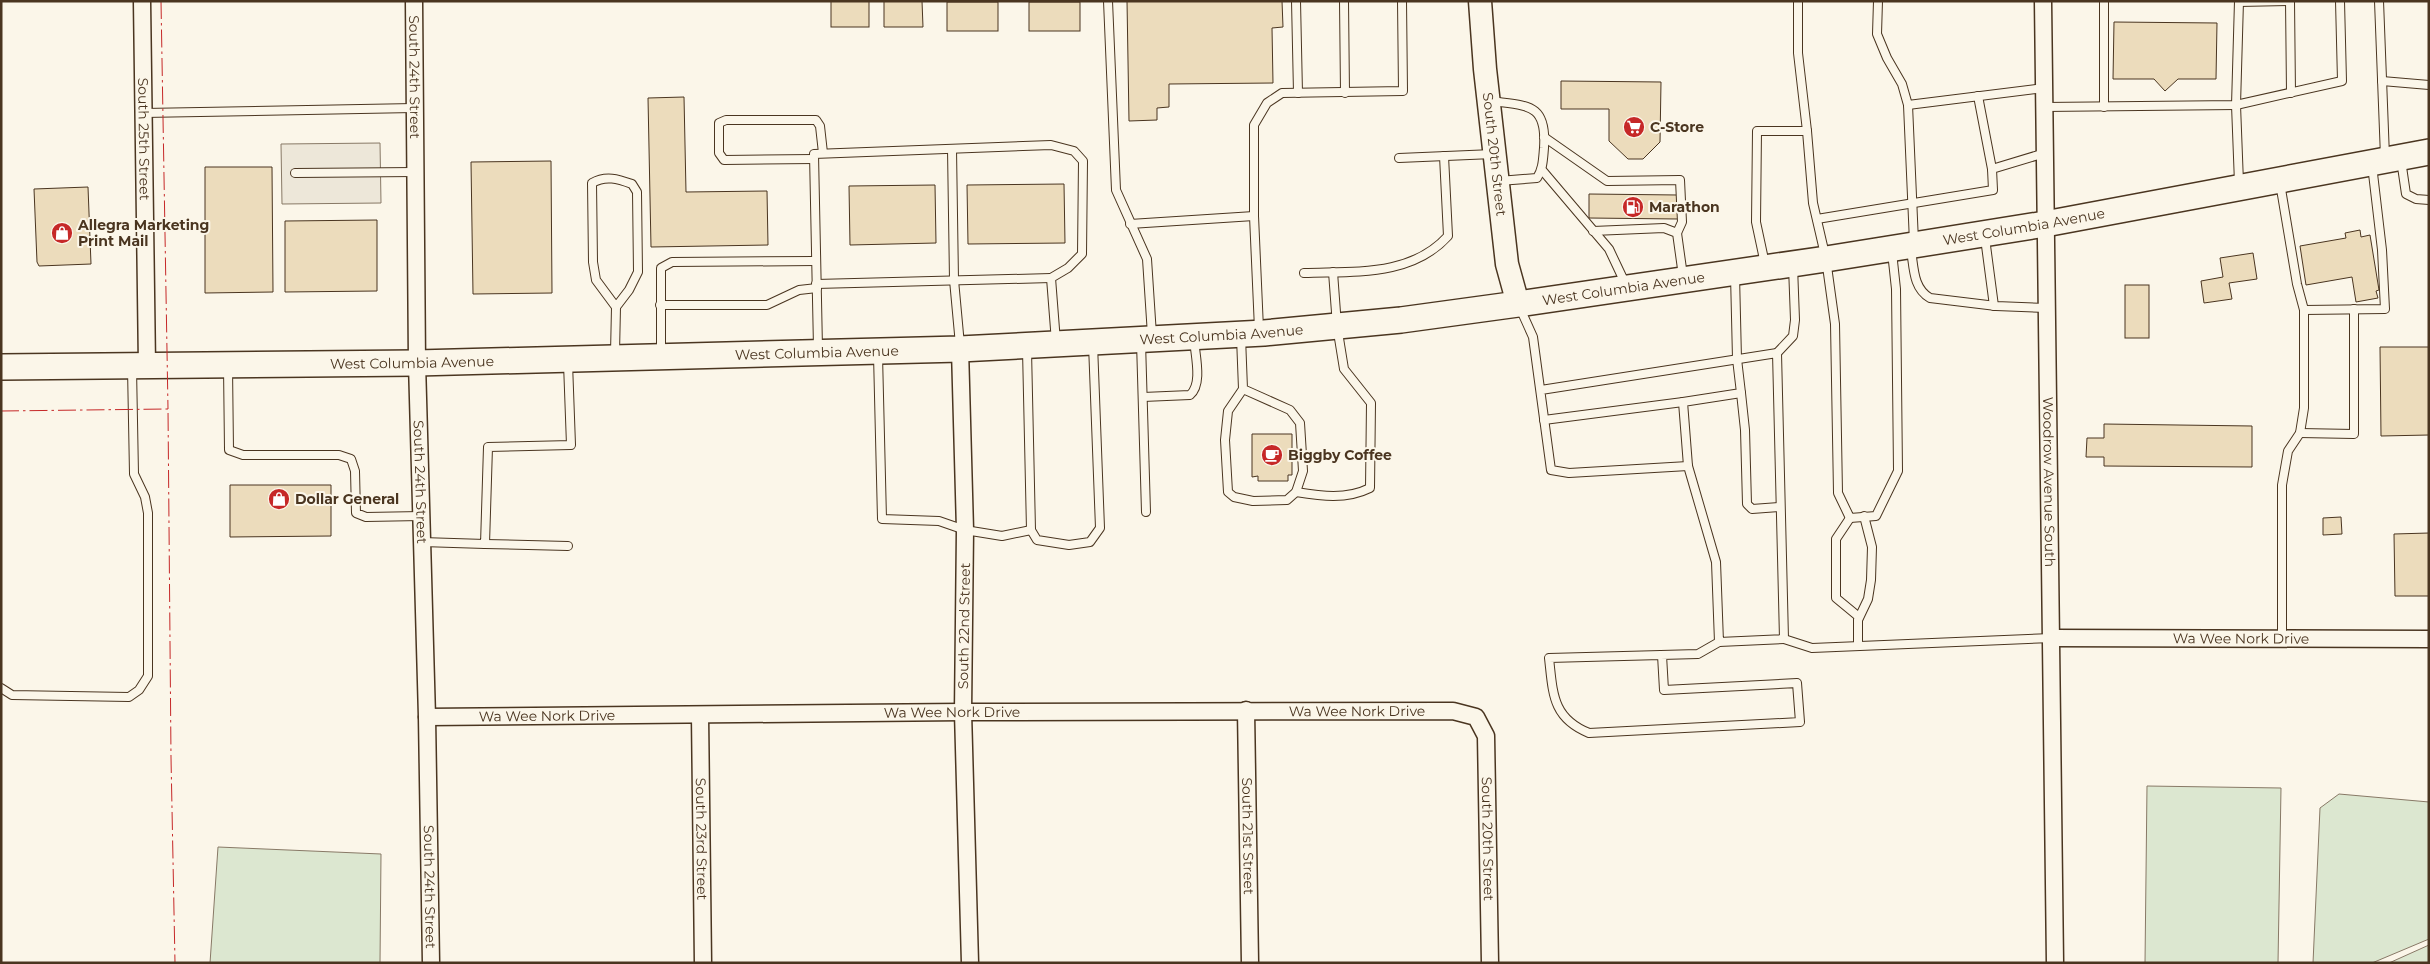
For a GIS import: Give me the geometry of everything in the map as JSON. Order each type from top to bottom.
[{"type":"main road","name":"South 20th Street","points":[[1480,1],[1488,101],[1507,264],[1518,304]]},
{"type":"main road","name":"West Columbia Avenue","points":[[1,367],[417,363],[818,353],[960,349],[1250,334],[1337,326],[1518,304],[1826,259],[2045,224],[2429,152]]},
{"type":"street","name":"South 25th Street","points":[[139,366],[144,113],[142,1]]},
{"type":"street","name":"South 24th Street","points":[[414,1],[417,363],[427,717],[431,963]]},
{"type":"street","name":"Woodrow Avenue South","points":[[2043,1],[2055,963]]},
{"type":"street","name":"South 22nd Street","points":[[960,349],[965,530],[963,712],[970,963]]},
{"type":"street","name":"Wa Wee Nork Drive","points":[[2052,638],[2429,639]]},
{"type":"street","name":"Wa Wee Nork Drive","points":[[427,717],[1246,710],[1453,711],[1476,716]]},
{"type":"street","name":"South 21st Street","points":[[1246,710],[1250,963]]},
{"type":"street","name":"South 23rd Street","points":[[700,715],[704,963]]},
{"type":"street","name":"South 20th Street","points":[[1476,716],[1486,736],[1490,963]]},
{"type":"lane","points":[[1108,1],[1116,190],[1147,259],[1147,339],[1143,397],[1146,512]]},
{"type":"lane","points":[[1296,1],[1298,93]]},
{"type":"lane","points":[[1344,1],[1345,93]]},
{"type":"lane","points":[[1243,389],[1290,410],[1300,423],[1303,471],[1296,492],[1287,500],[1253,501],[1234,497],[1228,492],[1225,440],[1228,411],[1243,389],[1250,334],[1254,216],[1254,125],[1267,103],[1282,94],[1403,91],[1402,1]]},
{"type":"lane","points":[[1798,1],[1798,53],[1807,131],[1812,202],[1826,259],[1835,324],[1838,493],[1850,518]]},
{"type":"lane","points":[[1859,617],[1836,598],[1836,540],[1850,518],[1876,516],[1898,471],[1896,302],[1912,204],[1908,105],[1902,84],[1887,58],[1877,34],[1878,1]]},
{"type":"lane","points":[[2104,1],[2104,107]]},
{"type":"lane","points":[[2240,188],[2236,105],[2239,2],[2289,1],[2291,93]]},
{"type":"lane","points":[[2044,107],[2236,105],[2342,81],[2340,1]]},
{"type":"lane","points":[[2304,310],[2385,309],[2382,250],[2386,160],[2379,1]]},
{"type":"lane","points":[[2382,81],[2429,85]]},
{"type":"lane","points":[[1908,105],[2044,88]]},
{"type":"lane","points":[[1817,219],[1993,190],[1992,169],[1978,96]]},
{"type":"lane","points":[[1488,101],[1533,109],[1542,118],[1544,137],[1542,170],[1537,178],[1498,181]]},
{"type":"lane","points":[[144,113],[414,108]]},
{"type":"lane","points":[[814,159],[724,160],[719,153],[719,123],[726,120],[816,120],[820,126],[823,153]]},
{"type":"lane","points":[[1766,268],[1756,222],[1757,131],[1807,131]]},
{"type":"lane","points":[[1544,137],[1607,181],[1680,180],[1682,222],[1677,233],[1684,280]]},
{"type":"lane","points":[[660,305],[767,305],[798,290],[816,286],[1051,278],[1068,268],[1082,254],[1083,161],[1074,151],[1051,145],[814,154],[816,286],[818,353]]},
{"type":"lane","points":[[952,149],[954,280],[960,349]]},
{"type":"lane","points":[[1399,158],[1494,153]]},
{"type":"lane","points":[[1992,169],[2045,153]]},
{"type":"lane","points":[[1304,273],[1393,269],[1438,248],[1448,236],[1444,156]]},
{"type":"lane","points":[[2386,160],[2406,194],[2416,199],[2429,200]]},
{"type":"lane","points":[[1542,170],[1609,249],[1627,288]]},
{"type":"lane","points":[[295,174],[415,172]]},
{"type":"lane","points":[[615,358],[616,307],[629,290],[638,272],[637,192],[632,184],[612,178],[598,179],[592,183],[593,262],[596,280],[616,307]]},
{"type":"lane","points":[[2279,180],[2297,284],[2304,310],[2304,408],[2300,433],[2288,451],[2282,485],[2282,639]]},
{"type":"lane","points":[[1130,224],[1254,216]]},
{"type":"lane","points":[[1593,231],[1664,228],[1677,233]]},
{"type":"lane","points":[[1985,233],[1994,306]]},
{"type":"lane","points":[[1905,246],[1916,281],[1922,293],[1930,298],[1994,306],[2046,308]]},
{"type":"lane","points":[[661,357],[661,268],[672,262],[816,261]]},
{"type":"lane","points":[[1541,390],[1777,353],[1793,336],[1795,320],[1792,264]]},
{"type":"lane","points":[[1296,492],[1327,497],[1358,494],[1370,488],[1371,403],[1344,369],[1337,326],[1333,272]]},
{"type":"lane","points":[[1735,273],[1737,360],[1745,430],[1747,504],[1752,509],[1779,506]]},
{"type":"lane","points":[[1051,278],[1056,344]]},
{"type":"lane","points":[[1518,304],[1533,337],[1552,470],[1569,473],[1688,466]]},
{"type":"lane","points":[[2300,433],[2354,434],[2354,310]]},
{"type":"lane","points":[[1143,397],[1190,395],[1194,392],[1197,381],[1194,337]]},
{"type":"lane","points":[[1027,345],[1031,530],[1037,540],[1069,546],[1090,542],[1100,528],[1093,342]]},
{"type":"lane","points":[[878,351],[882,519],[939,521],[965,530],[1002,536],[1031,530]]},
{"type":"lane","points":[[1777,353],[1779,506],[1784,639]]},
{"type":"lane","points":[[485,544],[488,447],[571,446],[568,359]]},
{"type":"lane","points":[[228,365],[229,450],[243,455],[339,455],[351,459],[355,471],[356,512],[366,517],[421,516]]},
{"type":"lane","points":[[1,688],[12,695],[129,697],[139,690],[148,676],[148,514],[145,497],[134,474],[139,366]]},
{"type":"lane","points":[[1544,420],[1741,393]]},
{"type":"lane","points":[[1683,402],[1688,466],[1716,562],[1719,642]]},
{"type":"lane","points":[[1858,646],[1859,617],[1868,598],[1871,580],[1872,547],[1864,516]]},
{"type":"lane","points":[[422,542],[568,546]]},
{"type":"lane","points":[[1662,655],[1664,690],[1797,683],[1800,722],[1589,733],[1573,726],[1560,713],[1553,690],[1549,658],[1698,654],[1719,642],[1784,639],[1812,648],[2052,638]]},
{"type":"green space","points":[[2147,786],[2281,788],[2278,963],[2145,963]]},
{"type":"green space","points":[[2339,794],[2429,802],[2429,939],[2372,963],[2313,963],[2320,808]]},
{"type":"green space","points":[[218,847],[381,854],[380,963],[210,963]]},
{"type":"green space","points":[[2429,945],[2429,963],[2389,963]]},
{"type":"shaded area","points":[[380,143],[381,203],[282,204],[281,144]]},
{"type":"building","points":[[831,1],[869,1],[869,27],[831,27]]},
{"type":"building","points":[[884,1],[922,1],[923,27],[884,27]]},
{"type":"building","points":[[1127,1],[1282,1],[1283,27],[1272,28],[1273,83],[1169,84],[1169,107],[1157,108],[1157,120],[1129,121]]},
{"type":"building","points":[[947,2],[998,2],[998,31],[947,31]]},
{"type":"building","points":[[1029,2],[1080,2],[1080,31],[1029,31]]},
{"type":"building","points":[[2114,22],[2217,23],[2216,79],[2178,79],[2165,91],[2154,79],[2113,79]]},
{"type":"building","points":[[1561,81],[1661,82],[1660,142],[1643,159],[1628,159],[1609,141],[1609,109],[1561,109]]},
{"type":"building","points":[[684,97],[686,192],[767,191],[768,245],[651,247],[648,98]]},
{"type":"building","points":[[551,161],[552,293],[473,294],[471,162]]},
{"type":"building","points":[[205,167],[272,167],[273,292],[205,293]]},
{"type":"building","points":[[1064,184],[1065,243],[968,244],[967,185]]},
{"type":"building","points":[[935,185],[936,243],[850,245],[849,186]]},
{"type":"building","points":[[88,187],[91,264],[39,266],[37,262],[34,189]]},
{"type":"building","points":[[1589,194],[1678,195],[1678,219],[1589,218]]},
{"type":"building","points":[[377,220],[377,291],[285,292],[285,221]]},
{"type":"building","points":[[2360,230],[2361,237],[2370,235],[2379,290],[2376,291],[2378,298],[2356,302],[2352,277],[2306,285],[2300,246],[2346,238],[2345,233]]},
{"type":"building","points":[[2253,253],[2257,279],[2229,283],[2232,299],[2204,303],[2201,281],[2223,277],[2220,258]]},
{"type":"building","points":[[2125,285],[2149,285],[2149,338],[2125,338]]},
{"type":"building","points":[[2380,347],[2429,347],[2429,435],[2381,436]]},
{"type":"building","points":[[2104,424],[2252,426],[2252,467],[2104,466],[2104,457],[2086,457],[2087,438],[2104,438]]},
{"type":"building","name":"Biggby Coffee","points":[[1252,434],[1292,434],[1292,475],[1288,475],[1288,481],[1258,481],[1258,476],[1252,477]]},
{"type":"building","points":[[230,485],[331,485],[331,536],[230,537]]},
{"type":"building","points":[[2341,517],[2342,534],[2323,535],[2323,518]]},
{"type":"building","points":[[2429,533],[2429,596],[2395,596],[2394,534]]},
{"type":"power","points":[[161,1],[168,409]]},
{"type":"power","points":[[1,411],[168,409],[175,963]]},
{"type":"place","name":"C-Store","points":[[1634,127]]},
{"type":"place","name":"Marathon","points":[[1633,207]]},
{"type":"place","name":"Allegra Marketing Print Mail","points":[[62,233]]},
{"type":"place","name":"Biggby Coffee","points":[[1272,455]]},
{"type":"place","name":"Dollar General","points":[[279,499]]}]
